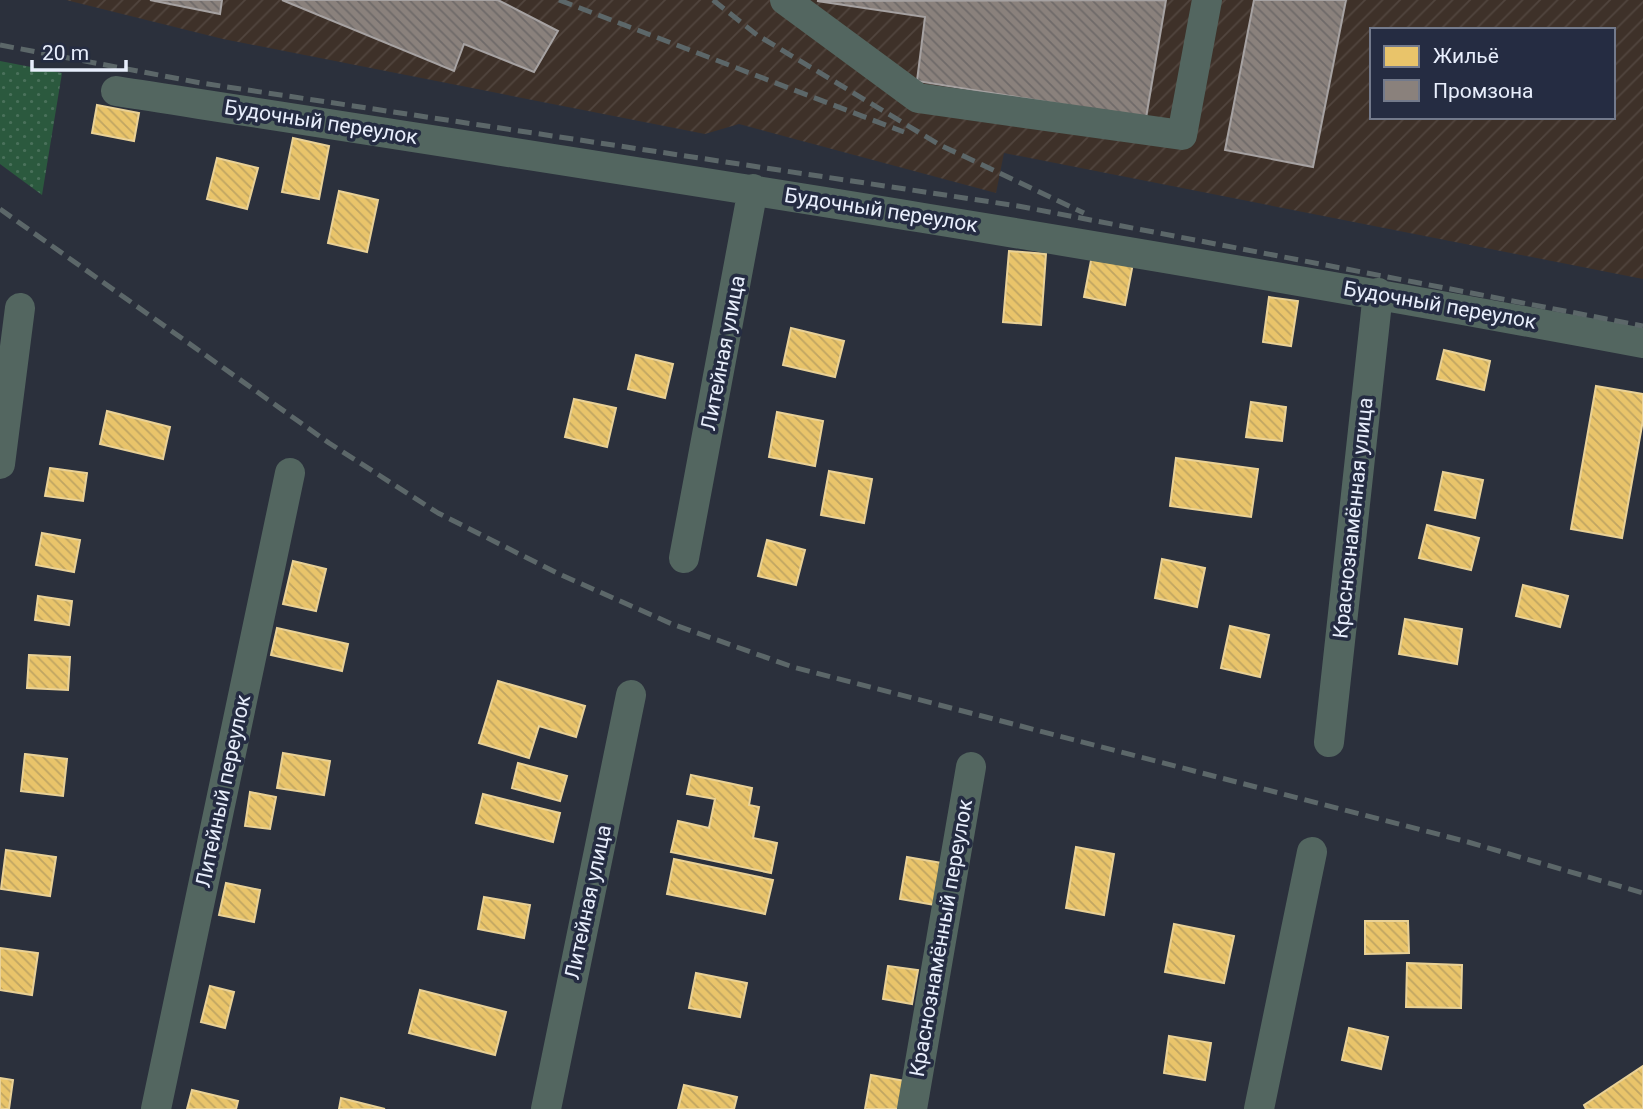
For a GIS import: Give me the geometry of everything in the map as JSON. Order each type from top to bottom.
[{"type":"street","points":[[785,0],[918,98],[1182,135],[1206,0]]},
{"type":"street","name":"Будочный переулок","points":[[116,91],[754,189],[1378,293],[1643,343]]},
{"type":"street","name":"Литейная улица","points":[[684,558],[754,189]]},
{"type":"street","name":"Краснознамённая улица","points":[[1329,742],[1378,293]]},
{"type":"street","points":[[0,464],[20,308]]},
{"type":"street","name":"Литейный переулок","points":[[156,1109],[290,473]]},
{"type":"street","name":"Литейная улица","points":[[546,1109],[631,695]]},
{"type":"street","name":"Краснознамённый переулок","points":[[912,1109],[971,767]]},
{"type":"street","points":[[1259,1109],[1312,852]]},
{"type":"shaded area","points":[[66,0],[1643,0],[1643,279],[1004,153],[996,193],[739,124],[705,134],[223,39]]},
{"type":"green space","points":[[0,61],[62,73],[42,195],[0,164]]},
{"type":"building: Жильё","points":[[97,105],[139,113],[134,141],[92,133]]},
{"type":"building: Жильё","points":[[293,138],[329,146],[319,199],[282,192]]},
{"type":"building: Жильё","points":[[217,158],[258,168],[247,209],[207,199]]},
{"type":"building: Жильё","points":[[339,191],[378,200],[367,252],[328,243]]},
{"type":"building: Жильё","points":[[1093,250],[1134,258],[1125,305],[1084,297]]},
{"type":"building: Жильё","points":[[1009,251],[1046,254],[1041,325],[1003,322]]},
{"type":"building: Жильё","points":[[1269,297],[1298,301],[1291,346],[1263,342]]},
{"type":"building: Жильё","points":[[791,328],[844,341],[835,377],[783,365]]},
{"type":"building: Жильё","points":[[1444,350],[1490,361],[1484,390],[1437,379]]},
{"type":"building: Жильё","points":[[636,355],[673,364],[665,398],[628,389]]},
{"type":"building: Жильё","points":[[1596,386],[1643,394],[1643,420],[1622,538],[1571,529]]},
{"type":"building: Жильё","points":[[574,399],[616,408],[607,447],[565,437]]},
{"type":"building: Жильё","points":[[1251,402],[1286,407],[1282,441],[1246,437]]},
{"type":"building: Жильё","points":[[107,411],[170,427],[163,459],[100,444]]},
{"type":"building: Жильё","points":[[777,412],[823,421],[815,466],[769,457]]},
{"type":"building: Жильё","points":[[1176,458],[1258,469],[1251,517],[1170,506]]},
{"type":"building: Жильё","points":[[50,468],[87,473],[83,501],[45,496]]},
{"type":"building: Жильё","points":[[829,471],[872,479],[864,523],[821,515]]},
{"type":"building: Жильё","points":[[1443,472],[1483,480],[1475,518],[1435,510]]},
{"type":"building: Жильё","points":[[1427,525],[1479,538],[1471,570],[1419,558]]},
{"type":"building: Жильё","points":[[42,533],[80,540],[74,572],[36,565]]},
{"type":"building: Жильё","points":[[767,540],[805,550],[796,585],[758,576]]},
{"type":"building: Жильё","points":[[1162,559],[1205,568],[1197,607],[1155,598]]},
{"type":"building: Жильё","points":[[293,561],[326,569],[316,611],[283,604]]},
{"type":"building: Жильё","points":[[1523,585],[1568,596],[1560,627],[1516,616]]},
{"type":"building: Жильё","points":[[38,596],[72,601],[69,625],[35,620]]},
{"type":"building: Жильё","points":[[1405,619],[1462,629],[1457,664],[1399,654]]},
{"type":"building: Жильё","points":[[1230,626],[1269,635],[1260,677],[1221,668]]},
{"type":"building: Жильё","points":[[277,628],[348,644],[342,671],[271,655]]},
{"type":"building: Жильё","points":[[29,655],[70,657],[68,690],[27,688]]},
{"type":"building: Жильё","points":[[498,681],[585,706],[576,737],[539,726],[529,758],[479,743]]},
{"type":"building: Жильё","points":[[283,753],[330,761],[324,795],[277,788]]},
{"type":"building: Жильё","points":[[25,754],[67,759],[63,796],[21,791]]},
{"type":"building: Жильё","points":[[518,763],[567,776],[560,801],[512,788]]},
{"type":"building: Жильё","points":[[691,775],[752,788],[749,805],[759,807],[753,838],[777,843],[771,873],[671,852],[678,821],[709,828],[715,799],[687,794]]},
{"type":"building: Жильё","points":[[250,792],[276,797],[270,829],[245,826]]},
{"type":"building: Жильё","points":[[483,794],[560,813],[553,842],[476,823]]},
{"type":"building: Жильё","points":[[1076,847],[1114,854],[1104,915],[1066,908]]},
{"type":"building: Жильё","points":[[6,850],[56,857],[50,896],[1,889]]},
{"type":"building: Жильё","points":[[907,857],[948,864],[941,906],[900,899]]},
{"type":"building: Жильё","points":[[674,859],[773,880],[765,914],[667,894]]},
{"type":"building: Жильё","points":[[226,883],[260,890],[254,922],[219,915]]},
{"type":"building: Жильё","points":[[484,897],[530,905],[524,938],[478,929]]},
{"type":"building: Жильё","points":[[1365,921],[1408,921],[1409,953],[1365,954]]},
{"type":"building: Жильё","points":[[1174,924],[1234,936],[1224,983],[1165,972]]},
{"type":"building: Жильё","points":[[0,948],[38,953],[32,995],[0,990]]},
{"type":"building: Жильё","points":[[1407,963],[1462,965],[1461,1008],[1406,1007]]},
{"type":"building: Жильё","points":[[888,966],[918,970],[912,1004],[883,999]]},
{"type":"building: Жильё","points":[[696,973],[747,983],[740,1017],[689,1008]]},
{"type":"building: Жильё","points":[[210,986],[234,992],[225,1028],[201,1022]]},
{"type":"building: Жильё","points":[[420,990],[506,1012],[495,1055],[409,1033]]},
{"type":"building: Жильё","points":[[1349,1028],[1388,1037],[1381,1069],[1342,1060]]},
{"type":"building: Жильё","points":[[1169,1036],[1211,1043],[1205,1080],[1164,1073]]},
{"type":"building: Жильё","points":[[1643,1066],[1643,1109],[1586,1109],[1584,1105]]},
{"type":"building: Жильё","points":[[871,1075],[911,1082],[906,1109],[865,1109]]},
{"type":"building: Жильё","points":[[0,1078],[13,1080],[9,1109],[0,1109]]},
{"type":"building: Жильё","points":[[684,1085],[737,1097],[734,1109],[678,1109]]},
{"type":"building: Жильё","points":[[192,1090],[238,1101],[236,1109],[187,1109]]},
{"type":"building: Жильё","points":[[341,1098],[385,1109],[339,1109]]},
{"type":"building: Промзона","points":[[150,0],[222,0],[220,14]]},
{"type":"building: Промзона","points":[[282,0],[498,0],[558,31],[534,72],[464,44],[454,71]]},
{"type":"building: Промзона","points":[[1166,0],[1146,118],[917,81],[925,17],[817,1]]},
{"type":"building: Промзона","points":[[1254,0],[1346,0],[1313,167],[1225,150]]},
{"type":"railway","points":[[559,0],[904,132]]},
{"type":"railway","points":[[713,0],[757,35],[940,145],[1084,213]]},
{"type":"railway","points":[[0,45],[201,83],[1018,206],[1643,326]]},
{"type":"railway","points":[[0,209],[329,443],[438,513],[559,574],[672,624],[793,667],[1468,842],[1643,893]]}]
